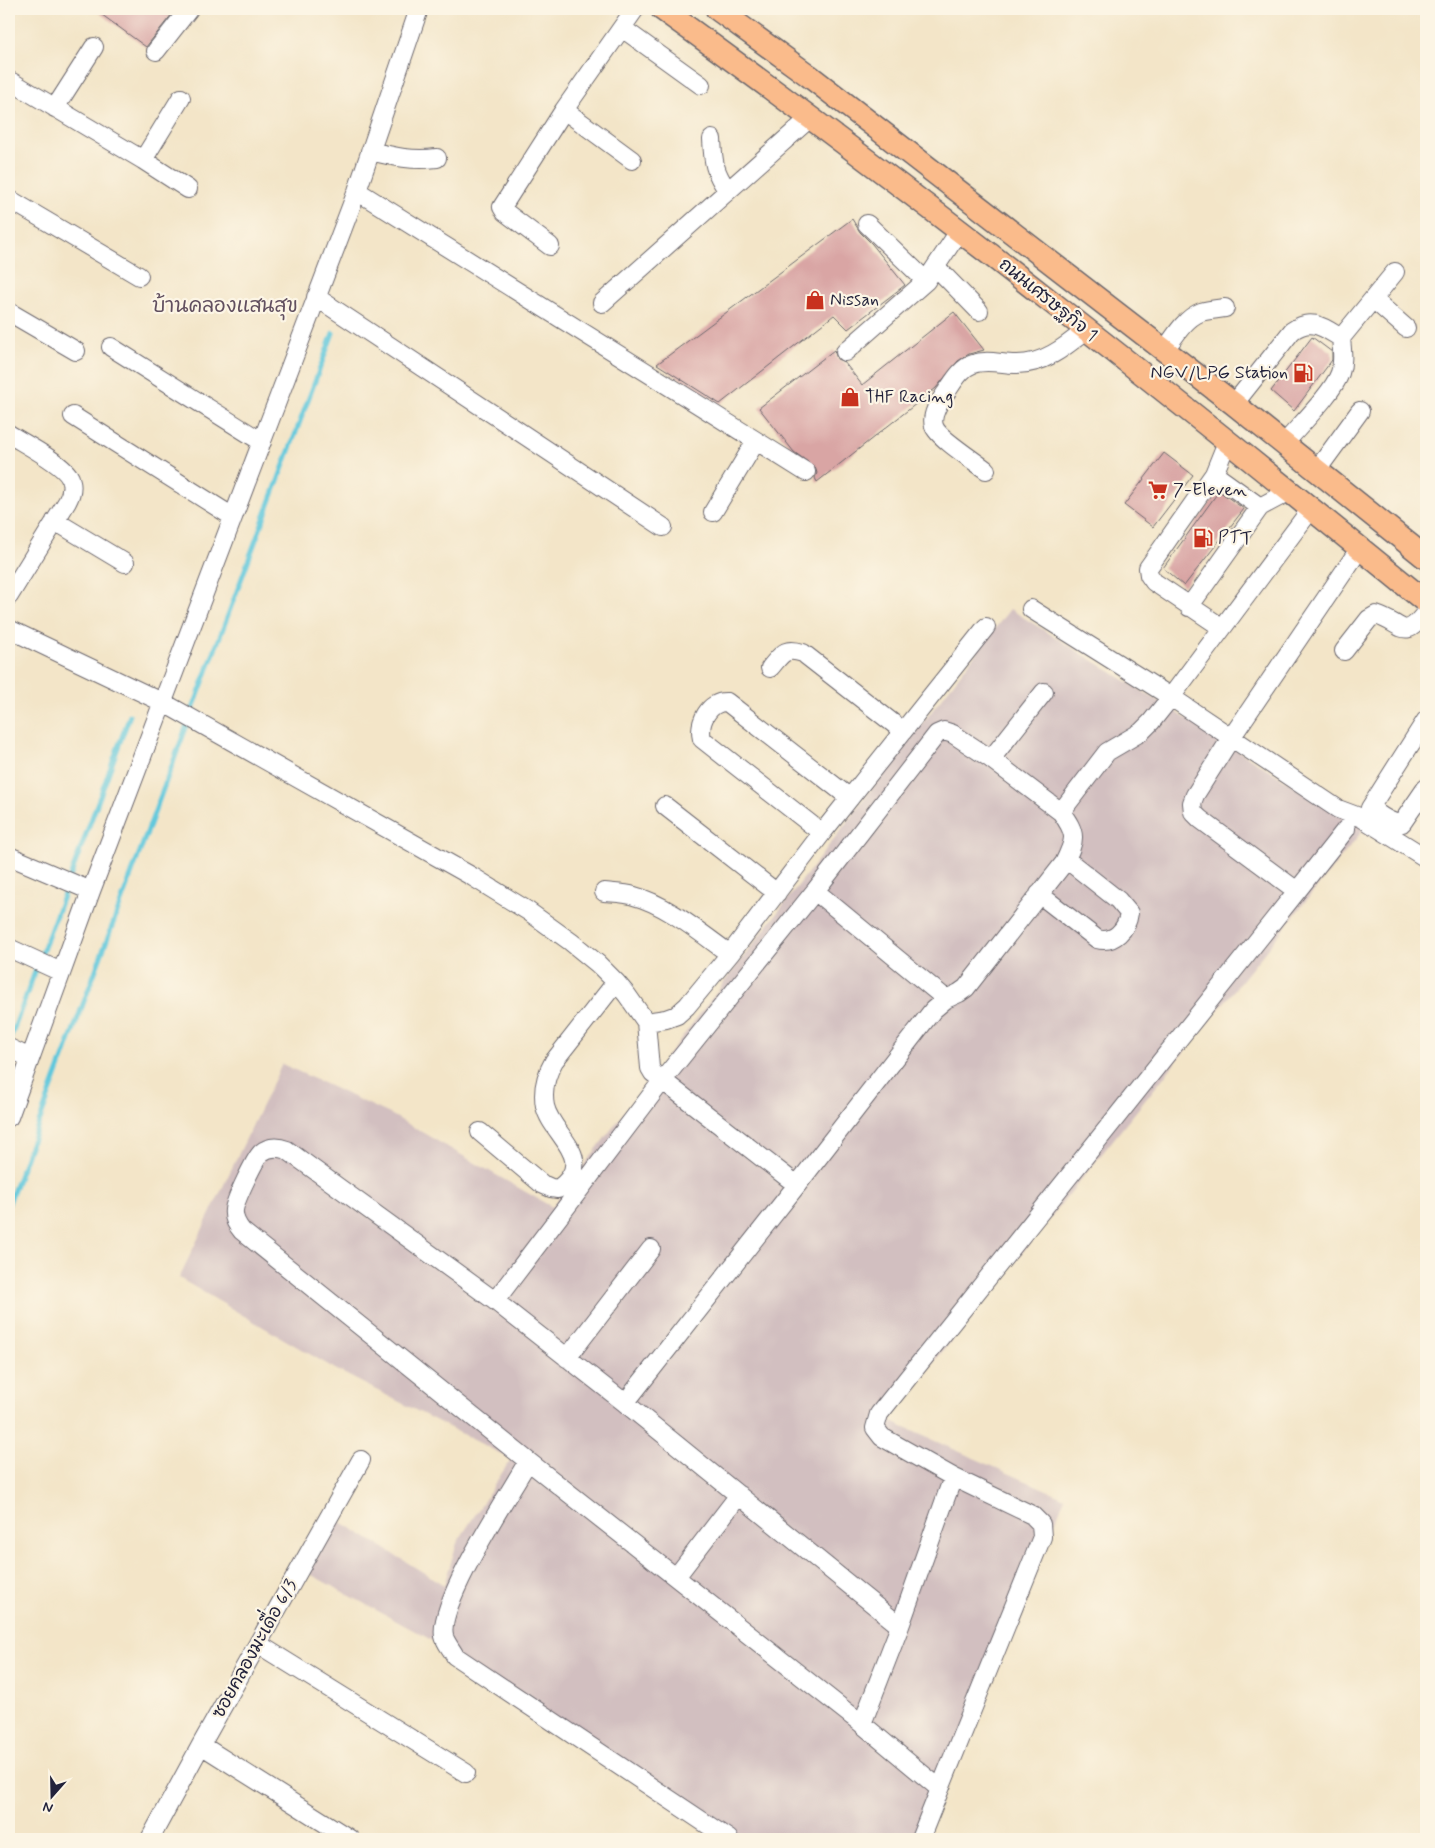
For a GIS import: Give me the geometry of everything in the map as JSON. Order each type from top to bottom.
[{"type":"main road","name":"ถนนเศรษฐกิจ 1","points":[[662,9],[790,101],[960,230],[1290,491],[1426,602]]},
{"type":"main road","name":"ถนนเศรษฐกิจ 1","points":[[717,9],[808,75],[1165,350],[1426,558]]},
{"type":"main road","points":[[790,101],[808,75]]},
{"type":"street","points":[[156,51],[190,9]]},
{"type":"street","points":[[9,1117],[91,891],[164,703],[232,517],[356,191],[419,9]]},
{"type":"street","points":[[550,246],[505,212],[502,207],[564,110],[635,9]]},
{"type":"street","points":[[622,28],[701,85]]},
{"type":"street","points":[[55,108],[94,47]]},
{"type":"street","points":[[10,83],[143,160],[188,189]]},
{"type":"street","points":[[143,160],[181,98]]},
{"type":"street","points":[[564,110],[632,160]]},
{"type":"street","points":[[602,303],[811,117]]},
{"type":"street","points":[[712,139],[714,164],[720,180],[728,191]]},
{"type":"street","points":[[370,151],[405,159],[437,158]]},
{"type":"street","points":[[356,191],[806,472]]},
{"type":"street","points":[[9,199],[139,276]]},
{"type":"street","points":[[867,224],[979,312]]},
{"type":"street","points":[[845,352],[931,274],[960,230]]},
{"type":"street","points":[[1284,444],[1334,384],[1340,372],[1343,358],[1341,338],[1395,272]]},
{"type":"street","points":[[316,296],[663,527]]},
{"type":"street","points":[[1373,299],[1406,328]]},
{"type":"street","points":[[1165,350],[1184,324],[1192,317],[1201,312],[1225,308]]},
{"type":"street","points":[[9,312],[76,351]]},
{"type":"street","points":[[1234,404],[1292,331],[1301,325],[1308,323],[1322,326],[1341,338]]},
{"type":"street","points":[[986,470],[939,434],[933,426],[934,414],[939,403],[959,374],[970,365],[982,361],[1027,364],[1062,350],[1086,330]]},
{"type":"street","points":[[111,348],[262,442]]},
{"type":"street","points":[[1317,470],[1360,410]]},
{"type":"street","points":[[73,416],[232,517]]},
{"type":"street","points":[[9,434],[58,464],[70,478],[72,492],[9,596]]},
{"type":"street","points":[[713,512],[756,441]]},
{"type":"street","points":[[1221,627],[1154,582],[1149,576],[1148,568],[1214,474],[1227,442]]},
{"type":"street","points":[[1214,474],[1260,507]]},
{"type":"street","points":[[1189,607],[1260,507],[1290,491]]},
{"type":"street","points":[[1062,812],[1107,752],[1141,732],[1151,722],[1311,508]]},
{"type":"street","points":[[55,521],[125,563]]},
{"type":"street","points":[[1297,891],[1193,812],[1192,803],[1195,795],[1231,738],[1360,548]]},
{"type":"street","points":[[1031,609],[1171,697],[1338,809],[1366,813],[1390,822],[1402,824],[1426,788]]},
{"type":"street","points":[[1344,651],[1369,619],[1376,615],[1401,628],[1409,629],[1415,626],[1426,612]]},
{"type":"street","points":[[646,1022],[677,1015],[687,1006],[730,954],[822,833],[986,627]]},
{"type":"street","points":[[9,629],[164,703],[494,890],[571,942],[616,982],[646,1022],[650,1068],[662,1081],[797,1185]]},
{"type":"street","points":[[770,668],[783,652],[792,649],[803,653],[903,732]]},
{"type":"street","points":[[991,759],[1044,692]]},
{"type":"street","points":[[822,833],[702,739],[700,730],[703,719],[713,706],[721,702],[727,702],[850,798]]},
{"type":"street","points":[[1366,813],[1426,720]]},
{"type":"street","points":[[495,1301],[662,1081],[815,891],[937,734],[944,731],[953,734],[991,759],[1062,812],[1073,832],[1073,840],[1066,859],[966,988],[946,998],[933,1010],[625,1403]]},
{"type":"street","points":[[665,806],[777,893]]},
{"type":"street","points":[[1366,813],[1426,858]]},
{"type":"street","points":[[920,1839],[1042,1537],[1041,1524],[1032,1515],[954,1477],[882,1438],[875,1428],[879,1414],[1346,829]]},
{"type":"street","points":[[9,856],[91,891]]},
{"type":"street","points":[[1039,894],[1097,939],[1111,940],[1118,935],[1128,919],[1129,913],[1118,900],[1066,859]]},
{"type":"street","points":[[815,891],[946,998]]},
{"type":"street","points":[[604,892],[635,896],[655,905],[683,920],[730,954]]},
{"type":"street","points":[[9,948],[61,972]]},
{"type":"street","points":[[480,1132],[542,1184],[558,1189],[565,1184],[572,1172],[574,1160],[572,1150],[546,1108],[544,1091],[548,1071],[616,982]]},
{"type":"street","points":[[9,1048],[30,1058]]},
{"type":"street","points":[[900,1626],[625,1403],[495,1301],[287,1150],[280,1147],[268,1149],[261,1153],[234,1210],[235,1222],[242,1231],[528,1461],[862,1724],[940,1790]]},
{"type":"street","points":[[568,1358],[651,1249]]},
{"type":"street","name":"ซอยคลองมะเดื่อ 6/3","points":[[150,1839],[361,1460]]},
{"type":"street","points":[[528,1461],[463,1572],[446,1617],[444,1636],[455,1656],[729,1839]]},
{"type":"street","points":[[862,1724],[954,1477]]},
{"type":"street","points":[[676,1577],[738,1495]]},
{"type":"street","points":[[258,1644],[466,1774]]},
{"type":"street","points":[[201,1746],[350,1839]]},
{"type":"shaded area","points":[[1010,609],[1364,829],[887,1420],[1065,1498],[924,1839],[719,1839],[437,1643],[308,1573],[338,1520],[444,1585],[457,1543],[511,1459],[337,1370],[179,1278],[282,1064],[392,1115],[552,1207]]},
{"type":"building","points":[[94,9],[176,9],[146,47]]},
{"type":"building","name":"Nissan","points":[[852,219],[860,232],[905,285],[848,329],[834,315],[720,404],[657,364]]},
{"type":"building","name":"THF Racing","points":[[954,312],[984,350],[969,354],[958,361],[936,388],[817,482],[815,467],[794,452],[759,408],[834,350],[837,359],[844,362],[862,385]]},
{"type":"building","name":"NGV/LPG Station","points":[[1312,337],[1332,352],[1332,360],[1294,411],[1271,391]]},
{"type":"building","name":"7-Eleven","points":[[1164,453],[1193,475],[1153,527],[1124,505]]},
{"type":"building","name":"PTT","points":[[1219,491],[1244,509],[1184,586],[1163,568]]},
{"type":"waterway","points":[[9,1203],[333,333]]},
{"type":"waterway","points":[[9,1042],[130,715]]},
{"type":"place","name":"Nissan","points":[[815,300]]},
{"type":"place","name":"NGV/LPG Station","points":[[1303,373]]},
{"type":"place","name":"THF Racing","points":[[850,397]]},
{"type":"place","name":"7-Eleven","points":[[1158,490]]},
{"type":"place","name":"PTT","points":[[1203,538]]},
{"type":"district","name":"บ้านคลองแสนสุข","points":[[225,306]]}]
